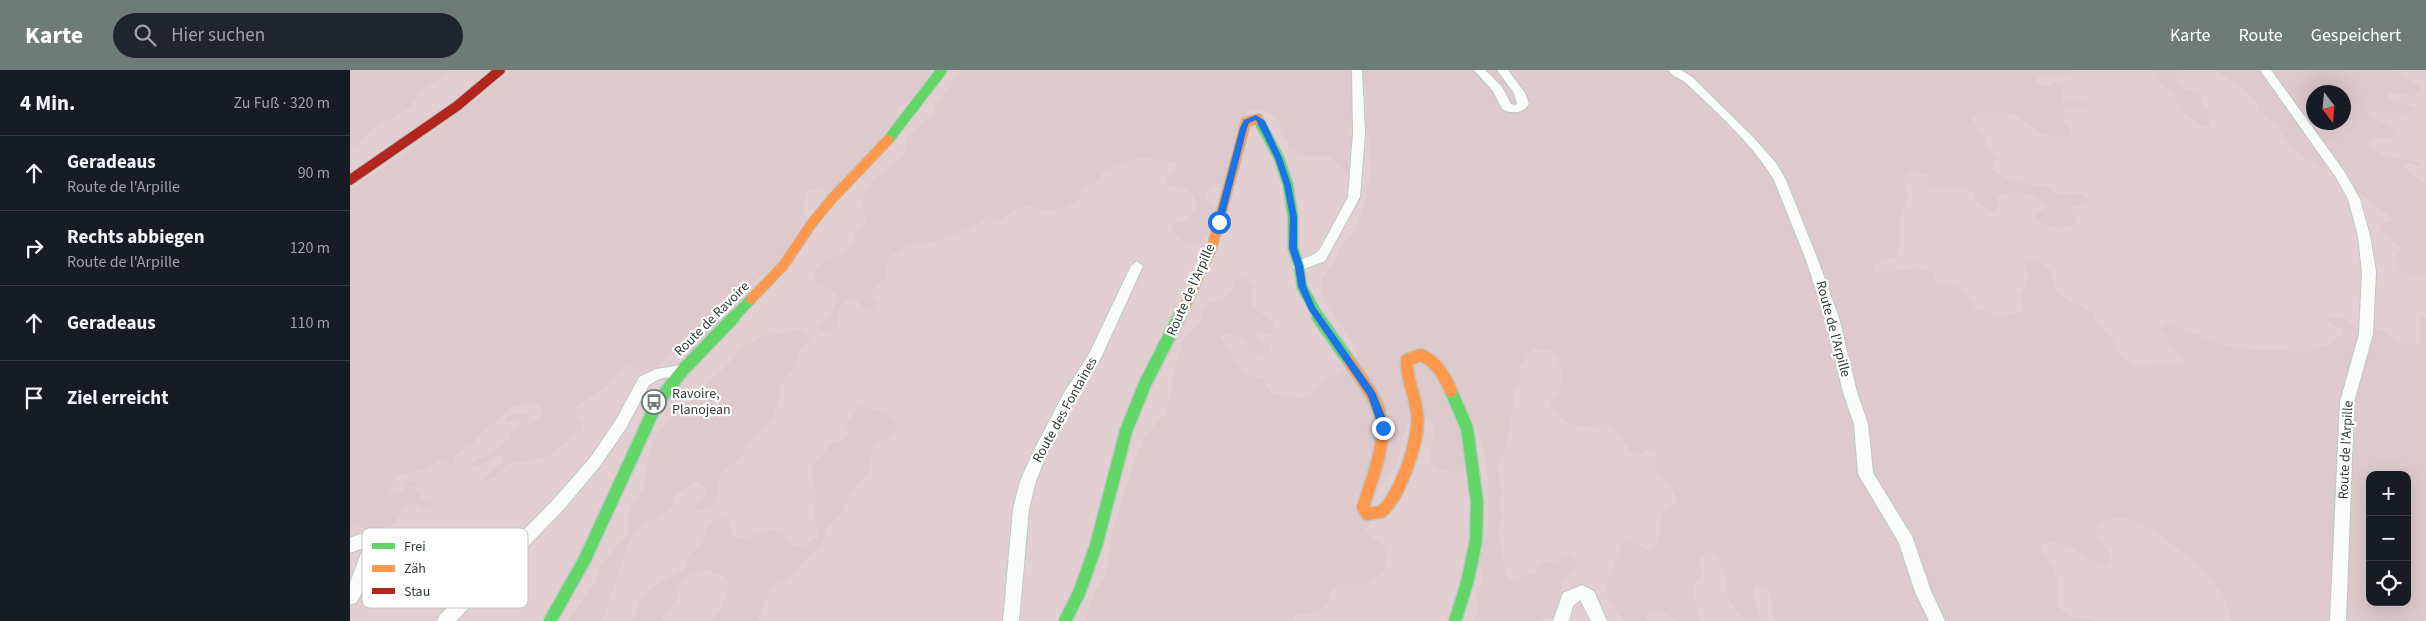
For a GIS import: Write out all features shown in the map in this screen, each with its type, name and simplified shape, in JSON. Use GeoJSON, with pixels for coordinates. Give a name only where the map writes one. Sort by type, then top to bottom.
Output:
{"type":"FeatureCollection","features":[{"type":"Feature","properties":{"kind":"street"},"geometry":{"type":"LineString","coordinates":[[350,180],[457,106],[500,70]]}},
{"type":"Feature","properties":{"kind":"street","name":"Route de Ravoire"},"geometry":{"type":"LineString","coordinates":[[550,621],[585,559],[657,403],[683,370],[783,266],[812,223],[887,142],[942,70]]}},
{"type":"Feature","properties":{"kind":"street"},"geometry":{"type":"LineString","coordinates":[[1356,70],[1358,132],[1354,197],[1325,252],[1320,258],[1299,266],[1302,286],[1312,308],[1372,394],[1382,421],[1379,450],[1364,507],[1367,514],[1378,514],[1385,509],[1415,443],[1418,418],[1415,397],[1406,372],[1407,360],[1421,355],[1429,358],[1439,367],[1445,378],[1467,428],[1476,502],[1476,541],[1467,584],[1455,621]]}},
{"type":"Feature","properties":{"kind":"street"},"geometry":{"type":"LineString","coordinates":[[1479,70],[1498,89],[1506,106],[1514,109],[1521,107],[1523,101],[1519,92],[1502,70]]}},
{"type":"Feature","properties":{"kind":"street","name":"Route de l'Arpille"},"geometry":{"type":"LineString","coordinates":[[1673,70],[1688,79],[1750,142],[1772,166],[1780,180],[1812,260],[1832,318],[1850,392],[1861,424],[1866,474],[1906,541],[1923,592],[1937,621]]}},
{"type":"Feature","properties":{"kind":"street","name":"Route de l'Arpille"},"geometry":{"type":"LineString","coordinates":[[2265,70],[2340,174],[2354,199],[2364,236],[2369,272],[2366,334],[2347,402],[2338,621]]}},
{"type":"Feature","properties":{"kind":"street","name":"Route de l'Arpille"},"geometry":{"type":"LineString","coordinates":[[1066,621],[1079,593],[1096,546],[1126,431],[1146,384],[1177,324],[1212,247],[1244,128],[1246,122],[1251,118],[1261,121],[1279,158],[1288,185],[1293,217],[1293,248],[1299,266]]}},
{"type":"Feature","properties":{"kind":"street","name":"Route des Fontaines"},"geometry":{"type":"LineString","coordinates":[[1011,621],[1021,509],[1028,481],[1041,450],[1070,395],[1094,358],[1137,266]]}},
{"type":"Feature","properties":{"kind":"street"},"geometry":{"type":"LineString","coordinates":[[528,536],[558,505],[595,462],[621,424],[644,380],[656,374],[683,370]]}},
{"type":"Feature","properties":{"kind":"street"},"geometry":{"type":"LineString","coordinates":[[350,546],[362,541]]}},
{"type":"Feature","properties":{"kind":"street"},"geometry":{"type":"LineString","coordinates":[[350,598],[362,572]]}},
{"type":"Feature","properties":{"kind":"street"},"geometry":{"type":"LineString","coordinates":[[1561,621],[1567,599],[1574,593],[1582,592],[1588,596],[1599,621]]}},
{"type":"Feature","properties":{"kind":"street"},"geometry":{"type":"LineString","coordinates":[[445,621],[458,608]]}},
{"type":"Feature","properties":{"kind":"shaded area"},"geometry":{"type":"Polygon","coordinates":[[[350,70],[2426,70],[2426,621],[350,621],[350,70]]]}},
{"type":"Feature","properties":{"kind":"shaded area"},"geometry":{"type":"Polygon","coordinates":[[[350,70],[449,70],[443,77],[420,90],[409,108],[371,130],[359,143],[350,148],[350,70]]]}},
{"type":"Feature","properties":{"kind":"shaded area"},"geometry":{"type":"Polygon","coordinates":[[[512,70],[930,70],[930,78],[913,99],[899,107],[894,122],[848,179],[825,192],[816,188],[807,191],[804,199],[805,213],[799,229],[778,265],[759,277],[743,291],[737,305],[691,351],[667,357],[658,368],[641,371],[628,366],[618,372],[609,385],[576,407],[575,415],[584,421],[580,431],[549,455],[533,461],[510,462],[493,478],[483,482],[484,478],[502,461],[503,457],[501,454],[497,455],[482,464],[474,466],[470,466],[471,463],[502,446],[512,430],[520,424],[520,420],[505,422],[507,416],[530,413],[526,422],[529,424],[538,419],[542,414],[540,405],[527,404],[511,408],[479,435],[472,445],[460,451],[456,455],[454,463],[449,466],[438,460],[428,468],[397,475],[389,491],[393,494],[399,492],[403,490],[406,481],[416,481],[415,489],[419,491],[421,498],[434,504],[431,508],[425,509],[414,504],[409,505],[402,507],[400,516],[390,526],[382,528],[363,528],[362,526],[350,528],[350,190],[433,133],[512,70]]]}},
{"type":"Feature","properties":{"kind":"shaded area"},"geometry":{"type":"Polygon","coordinates":[[[960,70],[2070,70],[2070,73],[2067,74],[2038,77],[2036,81],[2041,85],[2051,86],[2054,83],[2062,83],[2065,88],[2061,91],[2063,101],[2076,100],[2085,103],[2087,107],[2068,108],[2063,112],[2064,123],[2071,132],[2068,137],[2051,136],[2040,132],[2012,113],[1979,112],[1972,116],[1974,123],[1986,139],[1985,143],[1997,158],[1992,169],[2012,182],[2046,187],[2061,195],[2083,194],[2089,200],[2086,205],[2070,207],[2077,223],[2061,227],[2040,223],[2036,220],[2037,213],[2044,209],[2045,204],[2035,197],[2016,192],[1997,197],[2000,207],[1994,212],[1980,205],[1973,192],[1961,188],[1939,189],[1928,186],[1928,175],[1915,171],[1906,174],[1904,181],[1908,197],[1900,220],[1901,244],[1896,257],[1874,264],[1876,273],[1917,269],[1934,273],[1936,282],[1951,285],[1964,291],[1976,309],[2003,317],[2024,311],[2020,295],[2029,278],[2024,264],[2027,260],[2034,260],[2045,265],[2051,271],[2055,290],[2071,302],[2092,312],[2098,324],[2112,338],[2120,355],[2136,366],[2145,368],[2158,364],[2184,363],[2185,359],[2168,346],[2168,339],[2160,329],[2164,325],[2171,324],[2226,346],[2244,349],[2308,352],[2333,343],[2334,339],[2343,335],[2342,330],[2326,320],[2328,317],[2343,318],[2360,330],[2381,329],[2403,344],[2419,345],[2421,331],[2419,320],[2421,317],[2426,318],[2426,621],[2231,621],[2223,595],[2207,575],[2182,552],[2143,525],[2132,520],[2116,518],[2102,523],[2095,531],[2110,556],[2110,562],[2106,566],[2066,545],[2049,542],[2041,545],[2056,575],[2057,600],[2060,607],[2069,615],[2094,621],[1775,621],[1769,591],[1766,587],[1756,585],[1752,591],[1758,610],[1757,617],[1746,620],[1737,613],[1727,595],[1726,573],[1712,552],[1704,553],[1699,560],[1702,573],[1692,592],[1700,621],[1677,621],[1661,611],[1648,613],[1645,621],[1623,621],[1609,601],[1606,586],[1622,542],[1627,540],[1648,550],[1655,547],[1660,533],[1661,514],[1675,505],[1677,499],[1670,485],[1656,470],[1656,453],[1652,449],[1646,450],[1639,456],[1629,450],[1617,430],[1613,427],[1607,424],[1588,427],[1576,426],[1556,413],[1550,404],[1561,385],[1560,365],[1551,351],[1533,348],[1524,361],[1519,364],[1521,381],[1515,391],[1507,445],[1497,465],[1502,491],[1499,504],[1502,517],[1498,535],[1507,576],[1513,581],[1536,572],[1539,565],[1545,562],[1558,561],[1564,554],[1574,557],[1576,568],[1562,585],[1564,600],[1556,615],[1538,621],[1474,621],[1478,609],[1476,592],[1484,578],[1476,556],[1485,539],[1488,525],[1487,472],[1484,453],[1475,424],[1468,416],[1464,468],[1461,473],[1453,473],[1431,464],[1430,451],[1434,440],[1434,428],[1424,414],[1407,422],[1398,458],[1390,475],[1377,488],[1359,493],[1353,497],[1355,510],[1370,521],[1369,527],[1365,528],[1367,532],[1382,544],[1387,551],[1384,572],[1369,583],[1337,584],[1322,609],[1294,616],[1293,621],[1085,621],[1094,593],[1106,574],[1111,538],[1132,466],[1146,435],[1165,414],[1171,397],[1173,377],[1183,341],[1200,322],[1204,308],[1209,303],[1226,298],[1235,280],[1243,278],[1253,284],[1251,306],[1275,323],[1275,327],[1270,334],[1256,332],[1254,334],[1255,338],[1269,345],[1271,350],[1257,353],[1248,350],[1249,343],[1240,337],[1223,334],[1220,337],[1242,371],[1250,376],[1263,379],[1270,392],[1298,398],[1312,396],[1321,381],[1356,364],[1357,355],[1354,345],[1329,309],[1321,290],[1321,282],[1342,245],[1352,234],[1362,211],[1368,188],[1371,173],[1369,148],[1371,140],[1364,122],[1367,102],[1364,82],[1354,82],[1351,89],[1353,122],[1347,132],[1352,139],[1348,163],[1351,173],[1347,175],[1332,158],[1327,156],[1304,156],[1288,149],[1288,141],[1280,132],[1281,125],[1266,112],[1246,111],[1221,189],[1214,184],[1206,192],[1205,199],[1217,206],[1209,233],[1200,243],[1190,244],[1185,242],[1176,235],[1171,226],[1175,222],[1186,221],[1196,209],[1194,197],[1188,190],[1168,185],[1166,177],[1177,171],[1176,163],[1156,159],[1134,159],[1102,173],[1099,181],[1082,188],[1080,197],[1066,207],[1056,210],[1045,210],[1029,206],[1023,207],[995,221],[990,214],[979,223],[958,233],[943,239],[909,246],[890,256],[886,267],[887,277],[873,289],[872,294],[877,303],[874,311],[868,312],[856,300],[848,299],[840,307],[838,323],[834,330],[826,331],[819,329],[820,324],[829,318],[838,297],[834,291],[815,283],[815,270],[826,258],[840,254],[849,248],[856,231],[866,221],[862,206],[867,188],[878,175],[906,153],[907,136],[932,116],[938,100],[948,90],[960,70]]]}},
{"type":"Feature","properties":{"kind":"shaded area"},"geometry":{"type":"Polygon","coordinates":[[[2153,70],[2181,70],[2174,78],[2184,89],[2199,94],[2204,107],[2209,112],[2208,120],[2212,128],[2202,126],[2182,112],[2175,96],[2156,78],[2153,70]]]}},
{"type":"Feature","properties":{"kind":"shaded area"},"geometry":{"type":"Polygon","coordinates":[[[2215,70],[2393,70],[2418,85],[2421,89],[2419,93],[2412,96],[2387,92],[2387,96],[2391,100],[2415,109],[2408,113],[2373,112],[2371,116],[2398,131],[2396,137],[2372,139],[2369,145],[2381,155],[2387,157],[2420,162],[2420,166],[2407,163],[2402,166],[2426,185],[2426,275],[2416,276],[2400,270],[2394,258],[2400,252],[2400,247],[2379,229],[2379,225],[2391,220],[2389,215],[2349,186],[2347,180],[2350,174],[2346,169],[2327,163],[2325,169],[2321,169],[2290,147],[2278,127],[2259,110],[2257,102],[2236,83],[2215,70]]]}},
{"type":"Feature","properties":{"kind":"shaded area"},"geometry":{"type":"Polygon","coordinates":[[[799,330],[805,331],[810,337],[807,344],[798,351],[798,364],[785,377],[780,388],[781,397],[771,421],[757,432],[741,457],[721,472],[716,503],[712,507],[696,511],[695,506],[707,490],[698,481],[677,493],[670,510],[644,524],[629,541],[602,621],[569,621],[595,582],[599,568],[626,536],[629,527],[630,506],[644,489],[646,468],[654,439],[659,431],[671,417],[734,358],[737,351],[760,337],[799,330]]]}},
{"type":"Feature","properties":{"kind":"shaded area"},"geometry":{"type":"Polygon","coordinates":[[[860,406],[889,413],[895,421],[897,431],[874,446],[868,472],[850,493],[843,511],[827,528],[821,547],[807,557],[793,575],[774,585],[764,602],[758,621],[712,621],[723,604],[730,583],[724,575],[715,575],[710,570],[698,571],[687,576],[680,584],[677,598],[661,621],[632,621],[639,602],[650,589],[686,568],[689,555],[702,544],[706,531],[713,521],[720,518],[728,520],[734,536],[747,537],[769,530],[778,531],[786,534],[792,545],[796,546],[806,544],[818,536],[814,509],[817,498],[812,478],[813,463],[823,456],[831,442],[843,440],[849,434],[846,424],[860,406]]]}},
{"type":"Feature","properties":{"kind":"traffic: fast"},"geometry":{"type":"LineString","coordinates":[[888,140],[942,70]]}},
{"type":"Feature","properties":{"kind":"traffic: fast"},"geometry":{"type":"LineString","coordinates":[[1258,119],[1261,121],[1279,158],[1288,185],[1293,217],[1293,248],[1299,266],[1302,287],[1312,308],[1349,361]]}},
{"type":"Feature","properties":{"kind":"traffic: fast"},"geometry":{"type":"LineString","coordinates":[[550,621],[585,559],[657,403],[683,370],[751,299]]}},
{"type":"Feature","properties":{"kind":"traffic: fast"},"geometry":{"type":"LineString","coordinates":[[1065,621],[1079,593],[1096,546],[1126,431],[1145,384],[1185,306]]}},
{"type":"Feature","properties":{"kind":"traffic: fast"},"geometry":{"type":"LineString","coordinates":[[1451,391],[1467,428],[1477,502],[1476,541],[1467,583],[1455,621]]}},
{"type":"Feature","properties":{"kind":"traffic: slow"},"geometry":{"type":"LineString","coordinates":[[1185,306],[1212,247],[1246,122],[1258,119]]}},
{"type":"Feature","properties":{"kind":"traffic: slow"},"geometry":{"type":"LineString","coordinates":[[751,299],[783,266],[812,223],[831,200],[888,140]]}},
{"type":"Feature","properties":{"kind":"traffic: slow"},"geometry":{"type":"LineString","coordinates":[[1349,361],[1372,396],[1381,419],[1382,428],[1379,450],[1363,507],[1367,514],[1381,512],[1390,502],[1401,480],[1415,440],[1418,420],[1416,405],[1407,375],[1407,360],[1421,355],[1432,361],[1443,374],[1451,391]]}},
{"type":"Feature","properties":{"kind":"traffic: jam"},"geometry":{"type":"LineString","coordinates":[[350,180],[457,106],[500,70]]}},
{"type":"Feature","properties":{"kind":"place","name":"Ravoire, Planojean"},"geometry":{"type":"Point","coordinates":[654,402]}},
{"type":"Feature","properties":{"kind":"route"},"geometry":{"type":"LineString","coordinates":[[1219,222],[1246,122],[1251,118],[1256,118],[1261,121],[1279,158],[1288,185],[1293,217],[1293,248],[1299,266],[1302,286],[1312,308],[1372,394],[1383,428]]}}]}
